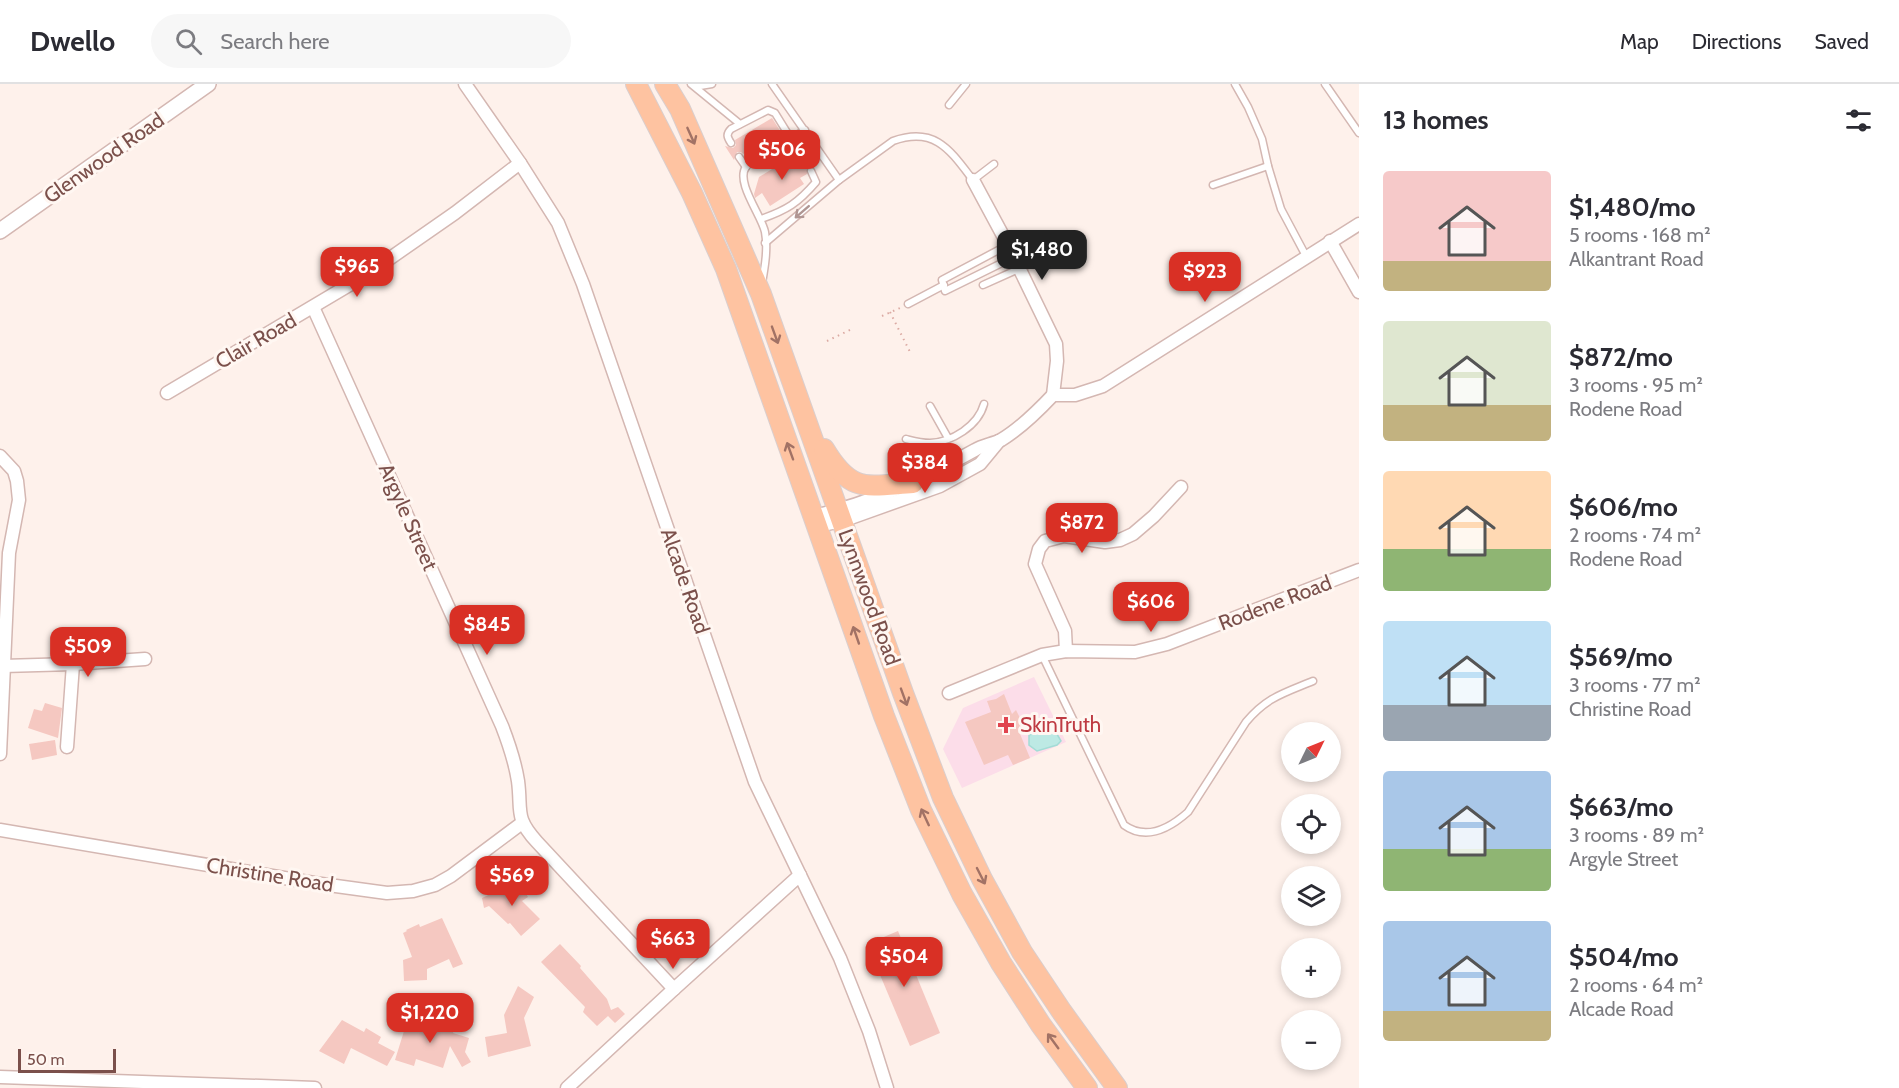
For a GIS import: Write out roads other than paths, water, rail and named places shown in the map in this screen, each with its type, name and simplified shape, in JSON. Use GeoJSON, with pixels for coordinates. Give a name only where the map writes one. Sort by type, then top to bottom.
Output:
{"type":"FeatureCollection","features":[{"type":"Feature","properties":{"kind":"main road","name":"Lynnwood Road"},"geometry":{"type":"LineString","coordinates":[[636,84],[692,193],[726,269],[884,716],[921,810],[962,894],[1001,963],[1041,1025],[1088,1088]]}},
{"type":"Feature","properties":{"kind":"main road","name":"Lynnwood Road"},"geometry":{"type":"LineString","coordinates":[[665,84],[680,109],[761,294],[903,693],[948,808],[982,879],[1023,952],[1062,1012],[1117,1088]]}},
{"type":"Feature","properties":{"kind":"main road"},"geometry":{"type":"LineString","coordinates":[[808,424],[830,460],[843,476],[853,482],[872,486],[913,483]]}},
{"type":"Feature","properties":{"kind":"street","name":"Glenwood Road"},"geometry":{"type":"LineString","coordinates":[[0,230],[208,84]]}},
{"type":"Feature","properties":{"kind":"street","name":"Alcade Road"},"geometry":{"type":"LineString","coordinates":[[465,84],[520,163],[558,224],[583,284],[755,782],[844,968],[869,1031],[887,1088]]}},
{"type":"Feature","properties":{"kind":"street","name":"Clair Road"},"geometry":{"type":"LineString","coordinates":[[167,393],[313,307],[407,247],[520,163]]}},
{"type":"Feature","properties":{"kind":"street"},"geometry":{"type":"LineString","coordinates":[[815,521],[840,516],[940,486],[980,464],[999,441],[1025,423],[1053,395],[1057,361],[1056,344],[1008,245],[973,180]]}},
{"type":"Feature","properties":{"kind":"street"},"geometry":{"type":"LineString","coordinates":[[1053,395],[1075,395],[1103,386],[1359,224]]}},
{"type":"Feature","properties":{"kind":"street"},"geometry":{"type":"LineString","coordinates":[[1330,241],[1359,292]]}},
{"type":"Feature","properties":{"kind":"street","name":"Argyle Street"},"geometry":{"type":"LineString","coordinates":[[313,307],[502,726],[514,760],[522,823]]}},
{"type":"Feature","properties":{"kind":"street"},"geometry":{"type":"LineString","coordinates":[[840,516],[913,483],[981,447],[999,441]]}},
{"type":"Feature","properties":{"kind":"street"},"geometry":{"type":"LineString","coordinates":[[0,456],[14,471],[19,489],[9,553],[0,754]]}},
{"type":"Feature","properties":{"kind":"street"},"geometry":{"type":"LineString","coordinates":[[1066,651],[1065,631],[1035,564],[1039,549],[1045,541],[1064,536],[1105,542],[1120,540],[1133,534],[1154,516],[1181,487]]}},
{"type":"Feature","properties":{"kind":"street","name":"Rodene Road"},"geometry":{"type":"LineString","coordinates":[[949,693],[1042,655],[1066,651],[1136,652],[1167,645],[1359,570]]}},
{"type":"Feature","properties":{"kind":"street"},"geometry":{"type":"LineString","coordinates":[[3,666],[145,659]]}},
{"type":"Feature","properties":{"kind":"street"},"geometry":{"type":"LineString","coordinates":[[68,747],[73,664]]}},
{"type":"Feature","properties":{"kind":"street"},"geometry":{"type":"LineString","coordinates":[[522,823],[537,842],[674,988]]}},
{"type":"Feature","properties":{"kind":"street","name":"Christine Road"},"geometry":{"type":"LineString","coordinates":[[0,830],[314,883],[387,893],[413,891],[435,885],[451,876],[522,823]]}},
{"type":"Feature","properties":{"kind":"street"},"geometry":{"type":"LineString","coordinates":[[567,1088],[800,875]]}},
{"type":"Feature","properties":{"kind":"street"},"geometry":{"type":"LineString","coordinates":[[0,1077],[315,1088]]}},
{"type":"Feature","properties":{"kind":"lane"},"geometry":{"type":"LineString","coordinates":[[692,84],[700,86],[712,84]]}},
{"type":"Feature","properties":{"kind":"lane"},"geometry":{"type":"LineString","coordinates":[[692,84],[740,124]]}},
{"type":"Feature","properties":{"kind":"lane"},"geometry":{"type":"LineString","coordinates":[[772,84],[839,180]]}},
{"type":"Feature","properties":{"kind":"lane"},"geometry":{"type":"LineString","coordinates":[[949,105],[966,84]]}},
{"type":"Feature","properties":{"kind":"lane"},"geometry":{"type":"LineString","coordinates":[[1235,84],[1262,139],[1281,208],[1306,256]]}},
{"type":"Feature","properties":{"kind":"lane"},"geometry":{"type":"LineString","coordinates":[[1325,84],[1359,133]]}},
{"type":"Feature","properties":{"kind":"lane"},"geometry":{"type":"LineString","coordinates":[[731,143],[727,136],[728,132],[768,110],[775,113],[801,155]]}},
{"type":"Feature","properties":{"kind":"lane"},"geometry":{"type":"LineString","coordinates":[[761,294],[765,261],[765,232],[748,195],[743,173],[753,161],[805,130]]}},
{"type":"Feature","properties":{"kind":"lane"},"geometry":{"type":"LineString","coordinates":[[765,243],[839,180],[893,141],[922,136],[932,138],[950,150],[973,180],[994,164]]}},
{"type":"Feature","properties":{"kind":"lane"},"geometry":{"type":"LineString","coordinates":[[739,157],[746,167]]}},
{"type":"Feature","properties":{"kind":"lane"},"geometry":{"type":"LineString","coordinates":[[1213,185],[1268,166]]}},
{"type":"Feature","properties":{"kind":"lane"},"geometry":{"type":"LineString","coordinates":[[761,219],[784,211],[804,196],[816,182],[811,171]]}},
{"type":"Feature","properties":{"kind":"lane"},"geometry":{"type":"LineString","coordinates":[[908,304],[944,286],[978,275],[1042,241]]}},
{"type":"Feature","properties":{"kind":"lane"},"geometry":{"type":"LineString","coordinates":[[944,286],[973,264],[1008,245]]}},
{"type":"Feature","properties":{"kind":"lane"},"geometry":{"type":"LineString","coordinates":[[983,285],[1045,257]]}},
{"type":"Feature","properties":{"kind":"lane"},"geometry":{"type":"LineString","coordinates":[[973,264],[978,275]]}},
{"type":"Feature","properties":{"kind":"lane"},"geometry":{"type":"LineString","coordinates":[[906,439],[932,443],[948,438],[975,422],[982,413],[984,404]]}},
{"type":"Feature","properties":{"kind":"lane"},"geometry":{"type":"LineString","coordinates":[[930,406],[948,438]]}},
{"type":"Feature","properties":{"kind":"lane"},"geometry":{"type":"LineString","coordinates":[[1042,655],[1124,825],[1139,833],[1157,831],[1175,823],[1188,812],[1246,722],[1255,712],[1268,700],[1313,681]]}},
{"type":"Feature","properties":{"kind":"water"},"geometry":{"type":"Polygon","coordinates":[[[1054,729],[1061,741],[1057,745],[1037,751],[1029,745],[1029,735],[1054,729]]]}},
{"type":"Feature","properties":{"kind":"place","name":"SkinTruth"},"geometry":{"type":"Point","coordinates":[1006,725]}}]}
